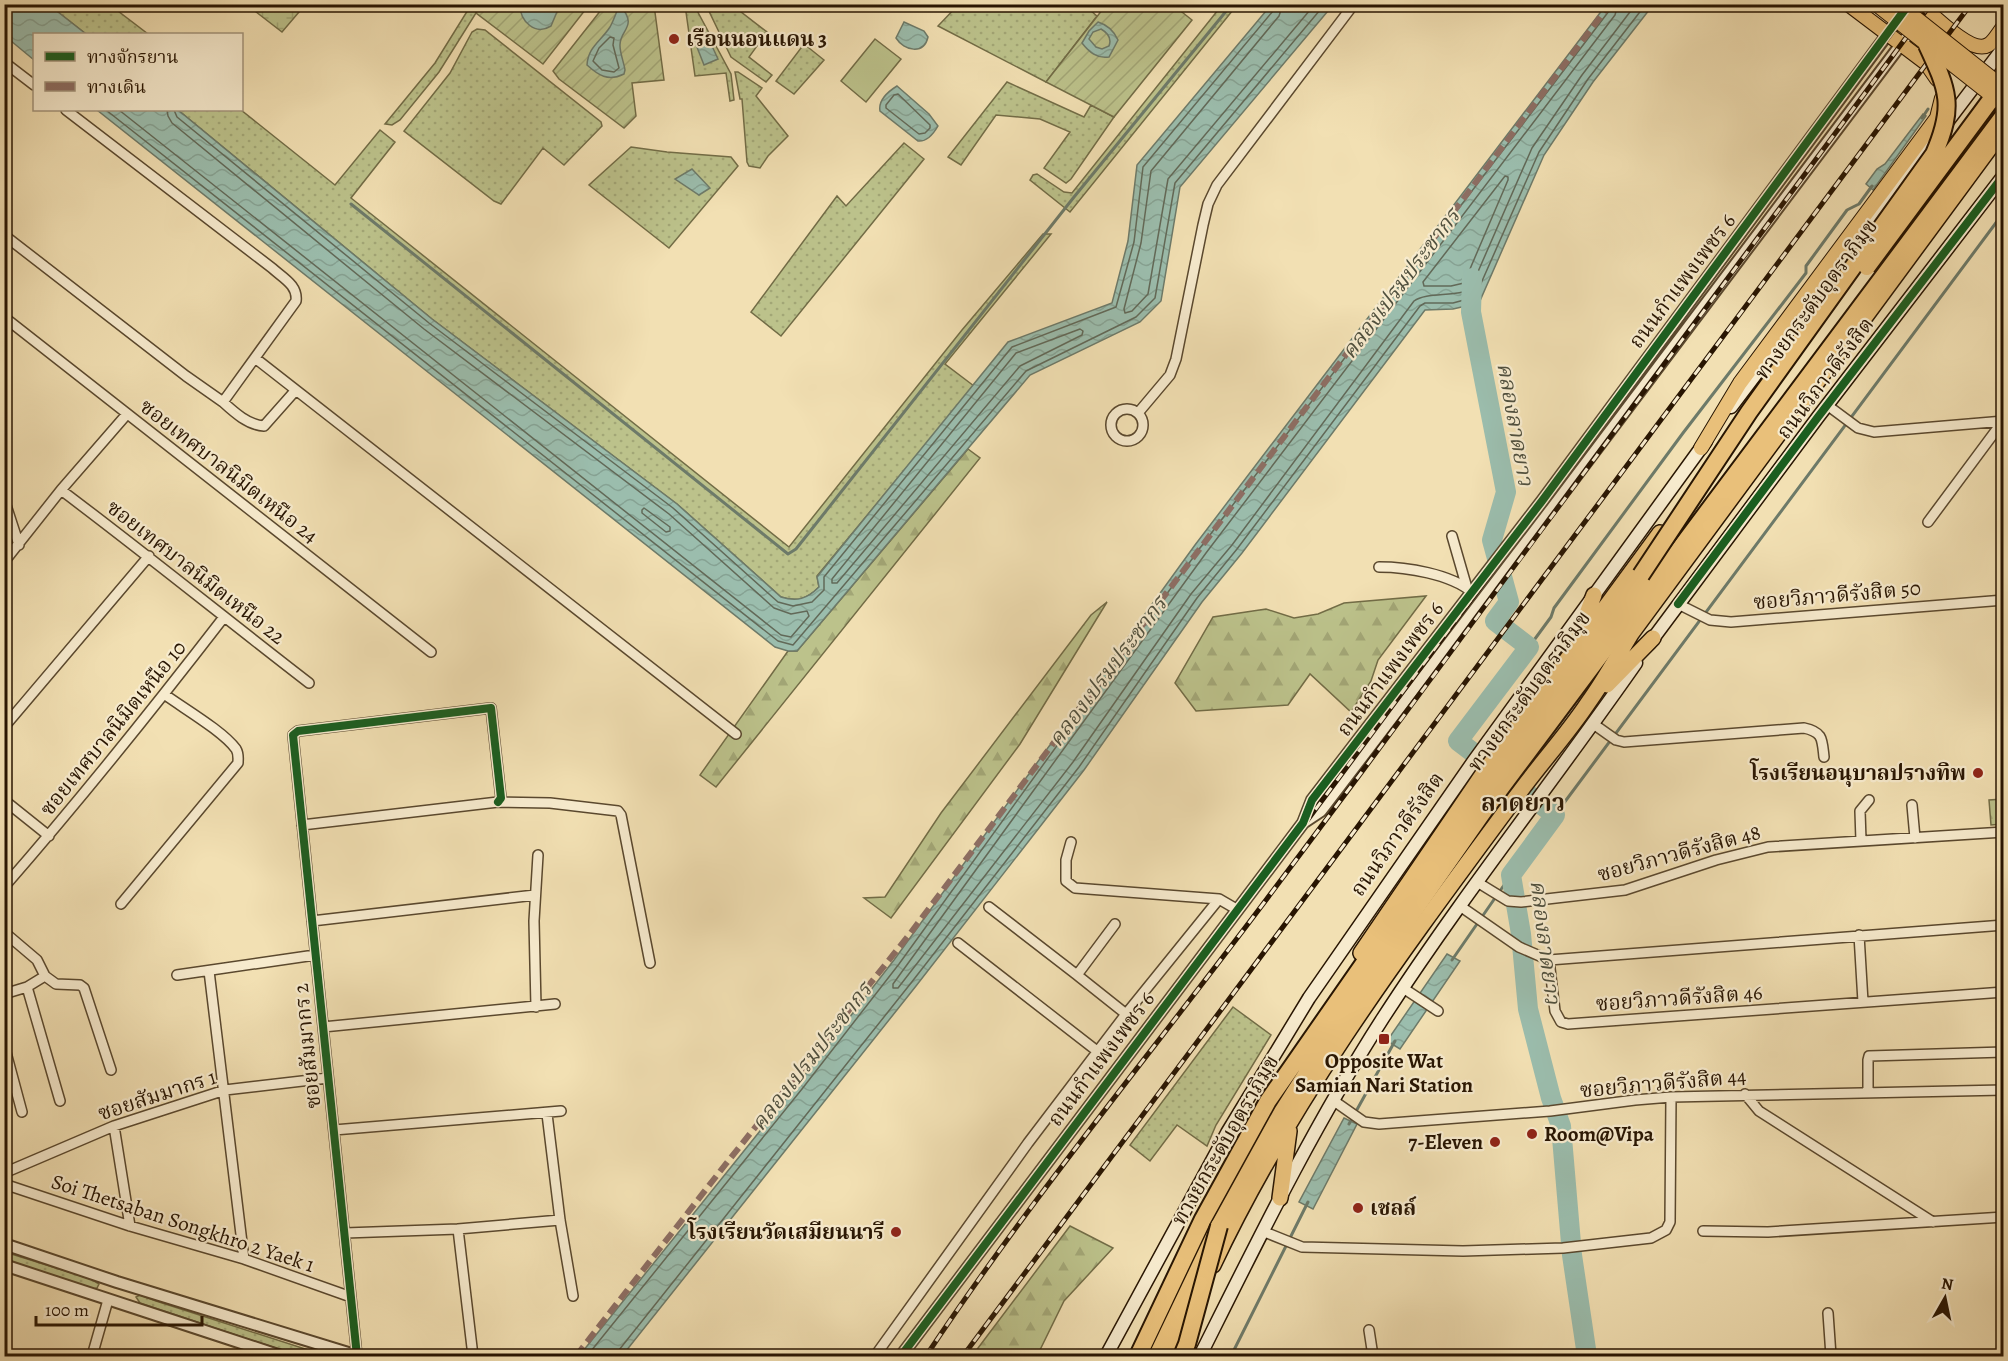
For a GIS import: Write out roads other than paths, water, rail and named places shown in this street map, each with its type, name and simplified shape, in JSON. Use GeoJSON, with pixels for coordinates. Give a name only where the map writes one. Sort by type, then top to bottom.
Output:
{"type":"FeatureCollection","features":[{"type":"Feature","properties":{"kind":"highway"},"geometry":{"type":"LineString","coordinates":[[1641,575],[1749,412],[1934,154],[1943,133],[1947,107],[1946,87],[1928,45]]}},
{"type":"Feature","properties":{"kind":"highway","name":"ถนนวิภาวดีรังสิต"},"geometry":{"type":"LineString","coordinates":[[1132,1356],[1198,1219],[1262,1101],[1479,767],[1573,652],[1839,288],[2004,72]]}},
{"type":"Feature","properties":{"kind":"highway","name":"ทางยกระดับอุตราภิมุข"},"geometry":{"type":"LineString","coordinates":[[1138,1356],[1203,1220],[1268,1101],[1479,798],[2004,82]]}},
{"type":"Feature","properties":{"kind":"highway","name":"ทางยกระดับอุตราภิมุข"},"geometry":{"type":"LineString","coordinates":[[1157,1356],[1219,1226],[1282,1112],[1372,971],[1473,827],[2004,115]]}},
{"type":"Feature","properties":{"kind":"highway","name":"ถนนวิภาวดีรังสิต"},"geometry":{"type":"LineString","coordinates":[[1171,1356],[1229,1231],[1290,1122],[1383,979],[1517,795],[1588,704],[1631,634],[2004,129]]}},
{"type":"Feature","properties":{"kind":"highway"},"geometry":{"type":"LineString","coordinates":[[1573,652],[1594,595]]}},
{"type":"Feature","properties":{"kind":"highway"},"geometry":{"type":"LineString","coordinates":[[1588,704],[1653,638]]}},
{"type":"Feature","properties":{"kind":"highway"},"geometry":{"type":"LineString","coordinates":[[1280,1198],[1290,1122]]}},
{"type":"Feature","properties":{"kind":"highway"},"geometry":{"type":"LineString","coordinates":[[1182,1356],[1219,1226]]}},
{"type":"Feature","properties":{"kind":"main road"},"geometry":{"type":"LineString","coordinates":[[1701,448],[1740,383],[1936,118],[1942,104],[1942,90],[1936,76],[1926,63],[1848,4]]}},
{"type":"Feature","properties":{"kind":"main road"},"geometry":{"type":"LineString","coordinates":[[1876,4],[2004,105]]}},
{"type":"Feature","properties":{"kind":"main road"},"geometry":{"type":"LineString","coordinates":[[1898,4],[2004,88]]}},
{"type":"Feature","properties":{"kind":"main road"},"geometry":{"type":"LineString","coordinates":[[1926,6],[1968,43],[1979,47],[1989,45],[2004,26]]}},
{"type":"Feature","properties":{"kind":"main road","name":"ถนนวิภาวดีรังสิต"},"geometry":{"type":"LineString","coordinates":[[1489,753],[1594,595],[1701,448],[2004,47]]}},
{"type":"Feature","properties":{"kind":"main road","name":"ถนนวิภาวดีรังสิต"},"geometry":{"type":"LineString","coordinates":[[1200,1356],[1262,1230],[1364,1047],[1407,991],[1460,906],[1678,604],[1827,405],[2004,176]]}},
{"type":"Feature","properties":{"kind":"main road","name":"ถนนวิภาวดีรังสิต"},"geometry":{"type":"LineString","coordinates":[[1106,1356],[1196,1189],[1309,998],[1479,767]]}},
{"type":"Feature","properties":{"kind":"street"},"geometry":{"type":"LineString","coordinates":[[1138,413],[1170,375],[1176,359],[1203,225],[1216,185],[1354,4]]}},
{"type":"Feature","properties":{"kind":"street","name":"ถนนกำแพงเพชร 6"},"geometry":{"type":"LineString","coordinates":[[901,1356],[1303,823],[1312,800],[1469,590],[1487,572],[1508,544],[1909,4]]}},
{"type":"Feature","properties":{"kind":"street","name":"ถนนกำแพงเพชร 6"},"geometry":{"type":"LineString","coordinates":[[1303,823],[1321,811],[1497,581],[1901,45],[1926,6]]}},
{"type":"Feature","properties":{"kind":"street"},"geometry":{"type":"LineString","coordinates":[[4,62],[33,84]]}},
{"type":"Feature","properties":{"kind":"street"},"geometry":{"type":"LineString","coordinates":[[67,111],[294,287],[297,294],[296,301],[223,402]]}},
{"type":"Feature","properties":{"kind":"street"},"geometry":{"type":"LineString","coordinates":[[4,235],[243,418],[264,426],[295,391]]}},
{"type":"Feature","properties":{"kind":"street","name":"ซอยเทศบาลนิมิตเหนือ 24"},"geometry":{"type":"LineString","coordinates":[[4,317],[431,652]]}},
{"type":"Feature","properties":{"kind":"street"},"geometry":{"type":"LineString","coordinates":[[255,358],[736,734]]}},
{"type":"Feature","properties":{"kind":"street"},"geometry":{"type":"LineString","coordinates":[[1827,405],[1853,424],[1874,432],[2003,421]]}},
{"type":"Feature","properties":{"kind":"street"},"geometry":{"type":"LineString","coordinates":[[4,562],[61,490],[127,414]]}},
{"type":"Feature","properties":{"kind":"street"},"geometry":{"type":"LineString","coordinates":[[1928,522],[2003,421]]}},
{"type":"Feature","properties":{"kind":"street","name":"ซอยเทศบาลนิมิตเหนือ 22"},"geometry":{"type":"LineString","coordinates":[[61,490],[149,556],[309,683]]}},
{"type":"Feature","properties":{"kind":"street"},"geometry":{"type":"LineString","coordinates":[[4,499],[19,545]]}},
{"type":"Feature","properties":{"kind":"street"},"geometry":{"type":"LineString","coordinates":[[1452,536],[1469,590]]}},
{"type":"Feature","properties":{"kind":"street"},"geometry":{"type":"LineString","coordinates":[[4,727],[149,556]]}},
{"type":"Feature","properties":{"kind":"street"},"geometry":{"type":"LineString","coordinates":[[1379,567],[1412,569],[1440,577],[1469,590]]}},
{"type":"Feature","properties":{"kind":"street","name":"ซอยวิภาวดีรังสิต 50"},"geometry":{"type":"LineString","coordinates":[[1678,604],[1710,620],[1731,622],[2004,600]]}},
{"type":"Feature","properties":{"kind":"street","name":"ซอยเทศบาลนิมิตเหนือ 10"},"geometry":{"type":"LineString","coordinates":[[4,887],[49,836],[224,617]]}},
{"type":"Feature","properties":{"kind":"street"},"geometry":{"type":"LineString","coordinates":[[121,904],[238,763],[236,750],[225,738],[164,694]]}},
{"type":"Feature","properties":{"kind":"street","name":"ซอยสัมมากร 2"},"geometry":{"type":"LineString","coordinates":[[358,1356],[293,738],[295,732],[491,708],[501,798],[498,802]]}},
{"type":"Feature","properties":{"kind":"street"},"geometry":{"type":"LineString","coordinates":[[1592,723],[1616,740],[1624,742],[1804,728],[1814,730],[1819,734],[1824,757]]}},
{"type":"Feature","properties":{"kind":"street"},"geometry":{"type":"LineString","coordinates":[[4,800],[49,836]]}},
{"type":"Feature","properties":{"kind":"street"},"geometry":{"type":"LineString","coordinates":[[1861,841],[1860,811],[1869,800]]}},
{"type":"Feature","properties":{"kind":"street"},"geometry":{"type":"LineString","coordinates":[[302,825],[498,802],[550,803],[618,811],[621,815],[651,963]]}},
{"type":"Feature","properties":{"kind":"street"},"geometry":{"type":"LineString","coordinates":[[1912,806],[1915,838]]}},
{"type":"Feature","properties":{"kind":"street","name":"ซอยวิภาวดีรังสิต 48"},"geometry":{"type":"LineString","coordinates":[[1477,882],[1508,901],[1521,902],[1625,890],[1756,849],[2004,832]]}},
{"type":"Feature","properties":{"kind":"street"},"geometry":{"type":"LineString","coordinates":[[1071,842],[1064,873],[1066,881],[1075,888],[1219,899],[1238,910]]}},
{"type":"Feature","properties":{"kind":"street"},"geometry":{"type":"LineString","coordinates":[[536,1007],[534,921],[538,855]]}},
{"type":"Feature","properties":{"kind":"street"},"geometry":{"type":"LineString","coordinates":[[312,921],[535,895]]}},
{"type":"Feature","properties":{"kind":"street"},"geometry":{"type":"LineString","coordinates":[[875,1356],[1097,1051],[1219,899]]}},
{"type":"Feature","properties":{"kind":"street"},"geometry":{"type":"LineString","coordinates":[[1460,906],[1523,949],[1549,960],[2004,925]]}},
{"type":"Feature","properties":{"kind":"street"},"geometry":{"type":"LineString","coordinates":[[989,907],[1126,1014]]}},
{"type":"Feature","properties":{"kind":"street"},"geometry":{"type":"LineString","coordinates":[[1077,975],[1115,924]]}},
{"type":"Feature","properties":{"kind":"street"},"geometry":{"type":"LineString","coordinates":[[4,932],[37,960],[45,976],[56,984],[80,985],[84,988],[111,1070]]}},
{"type":"Feature","properties":{"kind":"street"},"geometry":{"type":"LineString","coordinates":[[1859,935],[1863,1002]]}},
{"type":"Feature","properties":{"kind":"street"},"geometry":{"type":"LineString","coordinates":[[958,943],[1097,1051]]}},
{"type":"Feature","properties":{"kind":"street"},"geometry":{"type":"LineString","coordinates":[[177,975],[315,955]]}},
{"type":"Feature","properties":{"kind":"street","name":"ซอยวิภาวดีรังสิต 46"},"geometry":{"type":"LineString","coordinates":[[1549,960],[1555,1011],[1561,1022],[1568,1024],[2004,992]]}},
{"type":"Feature","properties":{"kind":"street"},"geometry":{"type":"LineString","coordinates":[[209,971],[244,1259]]}},
{"type":"Feature","properties":{"kind":"street"},"geometry":{"type":"LineString","coordinates":[[4,994],[27,987],[45,976]]}},
{"type":"Feature","properties":{"kind":"street"},"geometry":{"type":"LineString","coordinates":[[27,987],[60,1101]]}},
{"type":"Feature","properties":{"kind":"street"},"geometry":{"type":"LineString","coordinates":[[1407,991],[1436,1010]]}},
{"type":"Feature","properties":{"kind":"street"},"geometry":{"type":"LineString","coordinates":[[323,1028],[555,1004]]}},
{"type":"Feature","properties":{"kind":"street"},"geometry":{"type":"LineString","coordinates":[[4,1045],[21,1112]]}},
{"type":"Feature","properties":{"kind":"street"},"geometry":{"type":"LineString","coordinates":[[1868,1092],[1869,1056],[2004,1052]]}},
{"type":"Feature","properties":{"kind":"street","name":"ซอยสัมมากร 1"},"geometry":{"type":"LineString","coordinates":[[4,1173],[114,1126],[225,1090],[328,1078]]}},
{"type":"Feature","properties":{"kind":"street","name":"ซอยวิภาวดีรังสิต 44"},"geometry":{"type":"LineString","coordinates":[[1334,1101],[1361,1121],[1379,1124],[1550,1112],[1671,1097],[2004,1090]]}},
{"type":"Feature","properties":{"kind":"street"},"geometry":{"type":"LineString","coordinates":[[1745,1094],[1759,1111],[1933,1222]]}},
{"type":"Feature","properties":{"kind":"street"},"geometry":{"type":"LineString","coordinates":[[1262,1230],[1302,1247],[1440,1251],[1563,1248],[1651,1238],[1666,1230],[1670,1222],[1671,1097]]}},
{"type":"Feature","properties":{"kind":"street"},"geometry":{"type":"LineString","coordinates":[[334,1130],[561,1112]]}},
{"type":"Feature","properties":{"kind":"street"},"geometry":{"type":"LineString","coordinates":[[547,1114],[560,1220],[573,1296]]}},
{"type":"Feature","properties":{"kind":"street"},"geometry":{"type":"LineString","coordinates":[[114,1126],[130,1226]]}},
{"type":"Feature","properties":{"kind":"street","name":"Soi Thetsaban Songkhro 2 Yaek 1"},"geometry":{"type":"LineString","coordinates":[[4,1184],[130,1226],[244,1259],[351,1297]]}},
{"type":"Feature","properties":{"kind":"street"},"geometry":{"type":"LineString","coordinates":[[1703,1232],[1746,1233],[2004,1217]]}},
{"type":"Feature","properties":{"kind":"street"},"geometry":{"type":"LineString","coordinates":[[345,1233],[458,1229],[560,1220]]}},
{"type":"Feature","properties":{"kind":"street"},"geometry":{"type":"LineString","coordinates":[[458,1229],[474,1356]]}},
{"type":"Feature","properties":{"kind":"street"},"geometry":{"type":"LineString","coordinates":[[4,1244],[114,1281],[358,1356]]}},
{"type":"Feature","properties":{"kind":"street"},"geometry":{"type":"LineString","coordinates":[[4,1265],[281,1356]]}},
{"type":"Feature","properties":{"kind":"street"},"geometry":{"type":"LineString","coordinates":[[92,1356],[114,1281]]}},
{"type":"Feature","properties":{"kind":"street"},"geometry":{"type":"LineString","coordinates":[[1828,1313],[1831,1356]]}},
{"type":"Feature","properties":{"kind":"street"},"geometry":{"type":"LineString","coordinates":[[1370,1330],[1373,1356]]}},
{"type":"Feature","properties":{"kind":"water"},"geometry":{"type":"Polygon","coordinates":[[[4,5],[49,5],[85,33],[33,33],[33,59],[5,36],[4,5]]]}},
{"type":"Feature","properties":{"kind":"water"},"geometry":{"type":"Polygon","coordinates":[[[520,5],[559,5],[559,7],[551,26],[539,29],[529,25],[520,5]]]}},
{"type":"Feature","properties":{"kind":"water"},"geometry":{"type":"Polygon","coordinates":[[[620,5],[628,19],[627,28],[620,40],[625,70],[624,74],[608,77],[599,74],[587,65],[588,59],[592,49],[610,27],[620,5]]]}},
{"type":"Feature","properties":{"kind":"water"},"geometry":{"type":"Polygon","coordinates":[[[1271,5],[1333,5],[1180,187],[1161,301],[1140,322],[1030,375],[797,651],[788,651],[775,647],[98,111],[179,111],[432,319],[677,504],[781,597],[792,599],[806,597],[819,587],[817,577],[1008,342],[1112,303],[1128,241],[1137,165],[1271,5]]]}},
{"type":"Feature","properties":{"kind":"water","name":"คลองเปรมประชากร"},"geometry":{"type":"Polygon","coordinates":[[[1606,5],[1653,5],[1593,82],[1544,155],[1479,303],[1453,309],[1425,310],[1242,553],[1202,602],[1084,770],[916,986],[622,1356],[579,1356],[797,1085],[894,960],[1195,545],[1606,5]]]}},
{"type":"Feature","properties":{"kind":"water"},"geometry":{"type":"Polygon","coordinates":[[[904,22],[924,31],[928,37],[922,47],[909,48],[896,38],[904,22]]]}},
{"type":"Feature","properties":{"kind":"water"},"geometry":{"type":"Polygon","coordinates":[[[1098,22],[1113,31],[1118,40],[1109,57],[1094,54],[1082,43],[1098,22]],[[1101,29],[1093,32],[1089,39],[1096,47],[1102,49],[1110,43],[1109,36],[1101,29]]]}},
{"type":"Feature","properties":{"kind":"water"},"geometry":{"type":"Polygon","coordinates":[[[706,33],[718,59],[704,65],[693,37],[706,33]]]}},
{"type":"Feature","properties":{"kind":"water"},"geometry":{"type":"Polygon","coordinates":[[[897,86],[929,114],[938,126],[927,139],[918,141],[880,111],[882,100],[897,86]]]}},
{"type":"Feature","properties":{"kind":"water"},"geometry":{"type":"Polygon","coordinates":[[[1923,114],[1926,116],[1873,190],[1866,184],[1877,169],[1885,164],[1923,114]]]}},
{"type":"Feature","properties":{"kind":"water"},"geometry":{"type":"Polygon","coordinates":[[[692,169],[710,188],[699,195],[675,179],[692,169]]]}},
{"type":"Feature","properties":{"kind":"water"},"geometry":{"type":"Polygon","coordinates":[[[1447,954],[1460,961],[1400,1049],[1387,1041],[1447,954]]]}},
{"type":"Feature","properties":{"kind":"water"},"geometry":{"type":"Polygon","coordinates":[[[1344,1118],[1357,1124],[1313,1209],[1299,1202],[1344,1118]]]}},
{"type":"Feature","properties":{"kind":"waterway"},"geometry":{"type":"LineString","coordinates":[[351,204],[788,554],[796,549],[1074,197],[1232,4]]}},
{"type":"Feature","properties":{"kind":"waterway"},"geometry":{"type":"LineString","coordinates":[[1922,118],[1928,109]]}},
{"type":"Feature","properties":{"kind":"waterway"},"geometry":{"type":"LineString","coordinates":[[1529,647],[1551,617],[1554,608],[1683,433],[1806,273],[1806,266],[1847,210],[1859,204],[1872,186]]}},
{"type":"Feature","properties":{"kind":"waterway"},"geometry":{"type":"LineString","coordinates":[[1555,815],[2004,212]]}},
{"type":"Feature","properties":{"kind":"waterway","name":"คลองลาดยาว"},"geometry":{"type":"LineString","coordinates":[[1472,278],[1471,312],[1506,492],[1492,540],[1509,602],[1495,621],[1529,647],[1458,741],[1555,815],[1511,875],[1521,934],[1528,1009],[1551,1098],[1561,1126],[1572,1255],[1587,1356]]}},
{"type":"Feature","properties":{"kind":"waterway"},"geometry":{"type":"LineString","coordinates":[[1452,960],[1511,875]]}},
{"type":"Feature","properties":{"kind":"waterway"},"geometry":{"type":"LineString","coordinates":[[1349,1124],[1395,1041]]}},
{"type":"Feature","properties":{"kind":"waterway"},"geometry":{"type":"LineString","coordinates":[[1231,1356],[1308,1202]]}},
{"type":"Feature","properties":{"kind":"railway"},"geometry":{"type":"LineString","coordinates":[[904,1356],[1246,903],[1913,4]]}},
{"type":"Feature","properties":{"kind":"railway"},"geometry":{"type":"LineString","coordinates":[[926,1356],[1047,1185],[1218,964],[1931,4]]}},
{"type":"Feature","properties":{"kind":"railway"},"geometry":{"type":"LineString","coordinates":[[963,1356],[1971,4]]}},
{"type":"Feature","properties":{"kind":"place","name":"เรือนนอนแดน 3"},"geometry":{"type":"Point","coordinates":[674,39]}},
{"type":"Feature","properties":{"kind":"place","name":"โรงเรียนอนุบาลปรางทิพ"},"geometry":{"type":"Point","coordinates":[1978,773]}},
{"type":"Feature","properties":{"kind":"place","name":"Opposite Wat Samian Nari Station"},"geometry":{"type":"Point","coordinates":[1384,1039]}},
{"type":"Feature","properties":{"kind":"place","name":"Room@Vipa"},"geometry":{"type":"Point","coordinates":[1532,1134]}},
{"type":"Feature","properties":{"kind":"place","name":"7-Eleven"},"geometry":{"type":"Point","coordinates":[1495,1142]}},
{"type":"Feature","properties":{"kind":"place","name":"เชลล์"},"geometry":{"type":"Point","coordinates":[1358,1208]}},
{"type":"Feature","properties":{"kind":"place","name":"โรงเรียนวัดเสมียนนารี"},"geometry":{"type":"Point","coordinates":[896,1232]}},
{"type":"Feature","properties":{"kind":"district","name":"ลาดยาว"},"geometry":{"type":"Point","coordinates":[1523,803]}}]}
